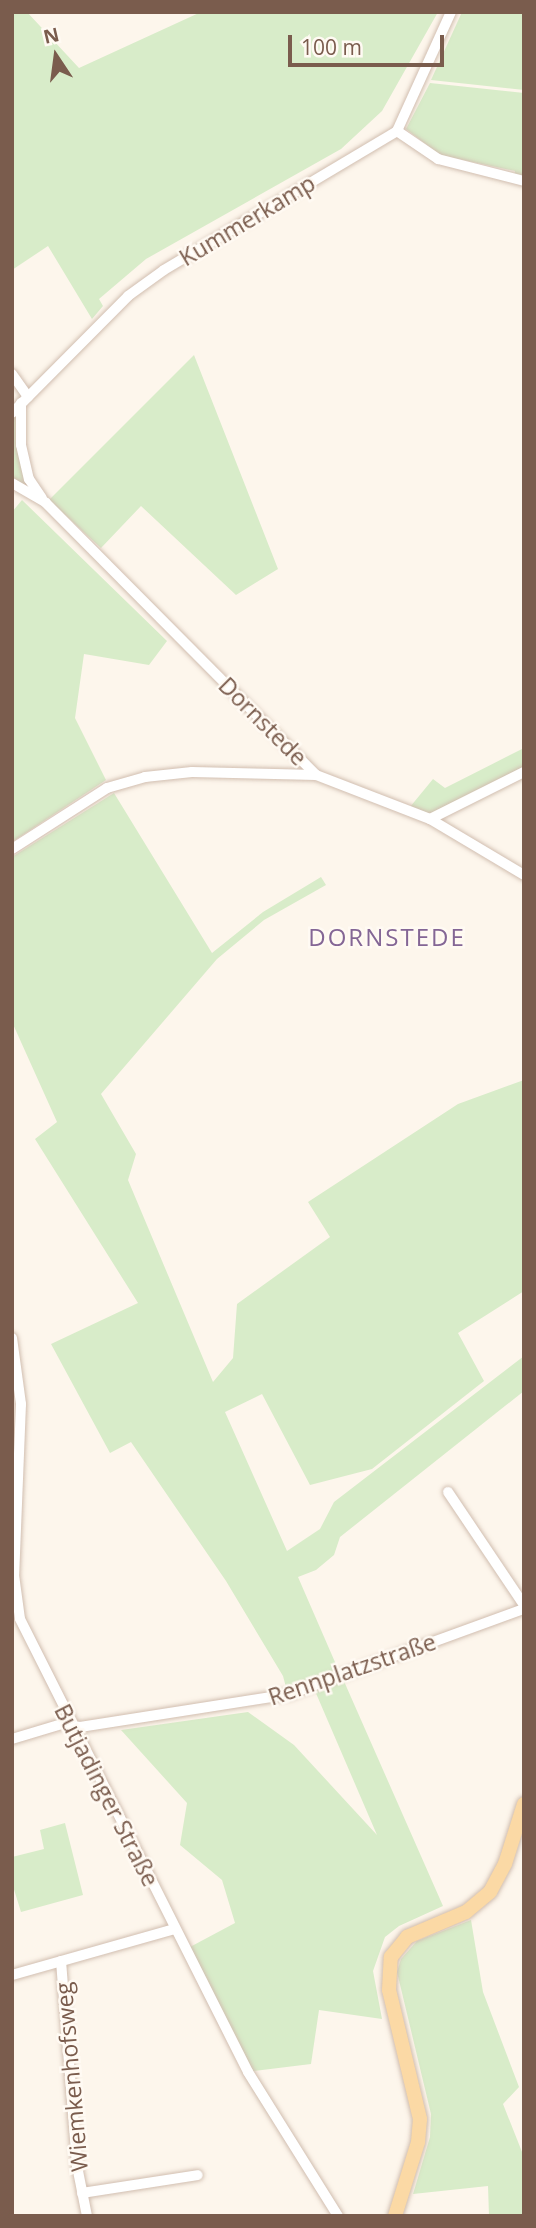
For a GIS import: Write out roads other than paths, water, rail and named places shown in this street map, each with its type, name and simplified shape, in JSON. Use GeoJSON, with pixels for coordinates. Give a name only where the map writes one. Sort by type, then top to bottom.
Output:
{"type":"FeatureCollection","features":[{"type":"Feature","properties":{"kind":"main road"},"geometry":{"type":"LineString","coordinates":[[395,2216],[418,2142],[420,2119],[389,1990],[389,1964],[407,1937],[466,1912],[490,1892],[505,1864],[524,1804]]}},
{"type":"Feature","properties":{"kind":"street"},"geometry":{"type":"LineString","coordinates":[[451,12],[397,131],[438,159],[524,181]]}},
{"type":"Feature","properties":{"kind":"street","name":"Kummerkamp"},"geometry":{"type":"LineString","coordinates":[[12,413],[128,296],[164,270],[397,131]]}},
{"type":"Feature","properties":{"kind":"street"},"geometry":{"type":"LineString","coordinates":[[12,374],[25,400]]}},
{"type":"Feature","properties":{"kind":"street","name":"Dornstede"},"geometry":{"type":"LineString","coordinates":[[25,400],[21,445],[29,479],[46,503],[316,775],[430,819],[524,875]]}},
{"type":"Feature","properties":{"kind":"street","name":"Dornstede"},"geometry":{"type":"LineString","coordinates":[[12,482],[46,503]]}},
{"type":"Feature","properties":{"kind":"street"},"geometry":{"type":"LineString","coordinates":[[12,849],[107,788],[145,777],[192,772],[316,775]]}},
{"type":"Feature","properties":{"kind":"street"},"geometry":{"type":"LineString","coordinates":[[430,819],[524,772]]}},
{"type":"Feature","properties":{"kind":"street","name":"Butjadinger Straße"},"geometry":{"type":"LineString","coordinates":[[12,1338],[22,1404],[13,1598],[28,1639],[248,2071],[338,2216]]}},
{"type":"Feature","properties":{"kind":"street","name":"Rennplatzstraße"},"geometry":{"type":"LineString","coordinates":[[12,1739],[62,1724],[72,1726],[259,1702],[311,1686],[342,1672],[524,1607],[448,1492]]}},
{"type":"Feature","properties":{"kind":"street"},"geometry":{"type":"LineString","coordinates":[[12,1975],[175,1929]]}},
{"type":"Feature","properties":{"kind":"street","name":"Wiemkenhofsweg"},"geometry":{"type":"LineString","coordinates":[[61,1961],[82,2193],[87,2216]]}},
{"type":"Feature","properties":{"kind":"street","name":"Wiemkenhofsweg"},"geometry":{"type":"LineString","coordinates":[[82,2193],[198,2175]]}},
{"type":"Feature","properties":{"kind":"district","name":"DORNSTEDE"},"geometry":{"type":"Point","coordinates":[387,937]}}]}
